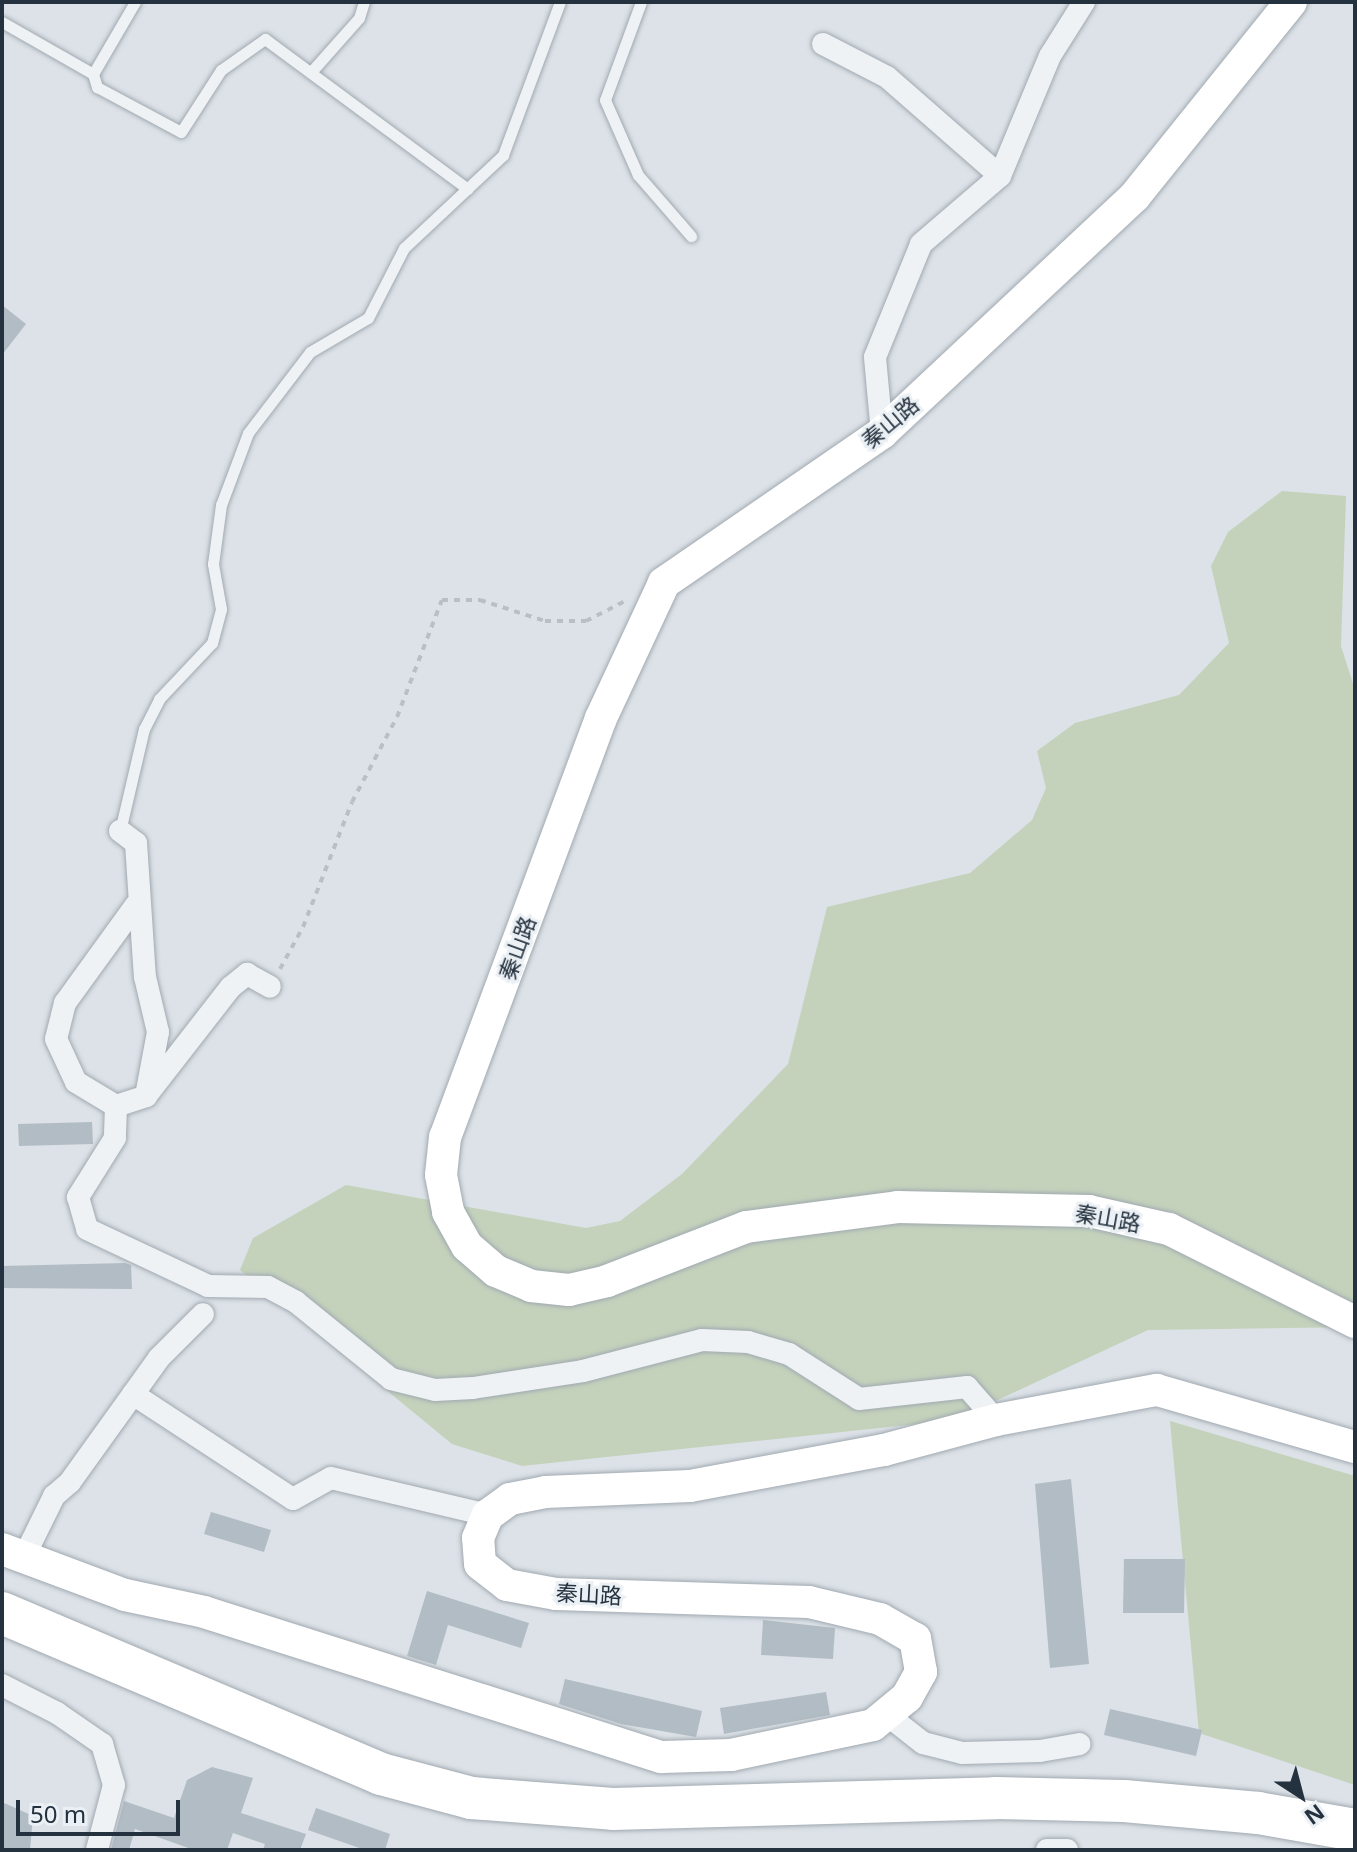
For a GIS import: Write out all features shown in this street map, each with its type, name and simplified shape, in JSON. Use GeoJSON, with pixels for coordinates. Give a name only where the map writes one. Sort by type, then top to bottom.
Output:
{"type":"FeatureCollection","features":[{"type":"Feature","properties":{"kind":"highway"},"geometry":{"type":"LineString","coordinates":[[2,1613],[381,1774],[471,1798],[613,1809],[996,1798],[1124,1801],[1258,1813],[1355,1830]]}},
{"type":"Feature","properties":{"kind":"highway"},"geometry":{"type":"LineString","coordinates":[[2,1634],[375,1793],[467,1818],[612,1829],[1060,1818],[1256,1832],[1354,1850]]}},
{"type":"Feature","properties":{"kind":"main road","name":"秦山路"},"geometry":{"type":"LineString","coordinates":[[1291,2],[1134,197],[882,433],[664,583],[601,718],[445,1137],[441,1175],[445,1200],[467,1246],[507,1276],[531,1286],[569,1290],[607,1281],[746,1227],[898,1207],[1089,1211],[1169,1229],[1355,1322]]}},
{"type":"Feature","properties":{"kind":"main road"},"geometry":{"type":"LineString","coordinates":[[488,1515],[510,1499],[545,1492],[690,1486],[884,1450],[996,1420],[1157,1390],[1355,1447]]}},
{"type":"Feature","properties":{"kind":"main road","name":"秦山路"},"geometry":{"type":"LineString","coordinates":[[14,1552],[125,1595],[204,1612],[662,1757],[731,1755],[873,1725],[907,1697],[921,1672],[915,1639],[880,1619],[809,1602],[556,1594],[507,1585],[480,1564],[478,1538],[488,1515]]}},
{"type":"Feature","properties":{"kind":"street"},"geometry":{"type":"LineString","coordinates":[[882,433],[875,357],[921,244],[1000,176],[1050,56],[1084,2]]}},
{"type":"Feature","properties":{"kind":"street"},"geometry":{"type":"LineString","coordinates":[[823,44],[887,77],[1000,176]]}},
{"type":"Feature","properties":{"kind":"street"},"geometry":{"type":"LineString","coordinates":[[120,831],[136,843],[136,905],[145,977],[158,1032],[146,1096]]}},
{"type":"Feature","properties":{"kind":"street"},"geometry":{"type":"LineString","coordinates":[[136,905],[65,1003],[56,1039],[76,1082],[116,1106],[146,1096],[231,987],[247,974],[270,987]]}},
{"type":"Feature","properties":{"kind":"street"},"geometry":{"type":"LineString","coordinates":[[116,1106],[115,1138],[78,1197],[87,1229],[208,1286],[268,1287],[296,1302],[391,1379],[435,1390],[473,1388],[583,1371],[702,1340],[748,1342],[789,1354],[859,1399],[967,1387],[996,1420]]}},
{"type":"Feature","properties":{"kind":"street"},"geometry":{"type":"LineString","coordinates":[[14,1552],[159,1358],[203,1314]]}},
{"type":"Feature","properties":{"kind":"street"},"geometry":{"type":"LineString","coordinates":[[133,1394],[293,1499],[331,1478],[488,1515]]}},
{"type":"Feature","properties":{"kind":"street"},"geometry":{"type":"LineString","coordinates":[[2,1685],[57,1713],[102,1744],[114,1785],[97,1850]]}},
{"type":"Feature","properties":{"kind":"street"},"geometry":{"type":"LineString","coordinates":[[886,1714],[923,1743],[962,1753],[1040,1751],[1079,1744]]}},
{"type":"Feature","properties":{"kind":"street"},"geometry":{"type":"LineString","coordinates":[[1047,1850],[1067,1850]]}},
{"type":"Feature","properties":{"kind":"lane"},"geometry":{"type":"LineString","coordinates":[[93,74],[135,2]]}},
{"type":"Feature","properties":{"kind":"lane"},"geometry":{"type":"LineString","coordinates":[[311,72],[359,18],[364,2]]}},
{"type":"Feature","properties":{"kind":"lane"},"geometry":{"type":"LineString","coordinates":[[120,831],[144,729],[159,699],[212,643],[221,609],[213,564],[221,505],[248,433],[310,352],[368,318],[404,248],[503,155],[560,2]]}},
{"type":"Feature","properties":{"kind":"lane"},"geometry":{"type":"LineString","coordinates":[[641,2],[605,100],[638,175],[691,236]]}},
{"type":"Feature","properties":{"kind":"lane"},"geometry":{"type":"LineString","coordinates":[[2,22],[93,74],[97,87],[181,132],[221,70],[265,39],[468,189]]}},
{"type":"Feature","properties":{"kind":"path"},"geometry":{"type":"LineString","coordinates":[[270,987],[303,927],[352,802],[397,717],[442,600],[480,600],[545,621],[586,621],[664,583]]}},
{"type":"Feature","properties":{"kind":"green space"},"geometry":{"type":"Polygon","coordinates":[[[1282,491],[1346,496],[1341,646],[1355,690],[1355,1327],[1148,1330],[955,1420],[522,1466],[452,1444],[240,1270],[253,1238],[346,1185],[586,1228],[620,1221],[682,1174],[788,1064],[827,907],[970,873],[1032,820],[1046,788],[1037,751],[1075,723],[1179,695],[1229,643],[1211,566],[1228,532],[1282,491]]]}},
{"type":"Feature","properties":{"kind":"green space"},"geometry":{"type":"Polygon","coordinates":[[[1170,1421],[1355,1476],[1355,1785],[1199,1733],[1170,1421]]]}},
{"type":"Feature","properties":{"kind":"building"},"geometry":{"type":"Polygon","coordinates":[[[2,305],[26,324],[2,355],[2,305]]]}},
{"type":"Feature","properties":{"kind":"building"},"geometry":{"type":"Polygon","coordinates":[[[92,1122],[93,1144],[19,1146],[18,1124],[92,1122]]]}},
{"type":"Feature","properties":{"kind":"building"},"geometry":{"type":"Polygon","coordinates":[[[131,1265],[132,1289],[2,1288],[2,1266],[131,1265]]]}},
{"type":"Feature","properties":{"kind":"building"},"geometry":{"type":"Polygon","coordinates":[[[1071,1479],[1089,1664],[1050,1668],[1035,1484],[1071,1479]]]}},
{"type":"Feature","properties":{"kind":"building"},"geometry":{"type":"Polygon","coordinates":[[[211,1512],[271,1530],[264,1552],[204,1534],[211,1512]]]}},
{"type":"Feature","properties":{"kind":"building"},"geometry":{"type":"Polygon","coordinates":[[[1124,1559],[1185,1559],[1184,1613],[1123,1613],[1124,1559]]]}},
{"type":"Feature","properties":{"kind":"building"},"geometry":{"type":"Polygon","coordinates":[[[427,1591],[529,1623],[521,1648],[448,1625],[436,1665],[407,1656],[427,1591]]]}},
{"type":"Feature","properties":{"kind":"building"},"geometry":{"type":"Polygon","coordinates":[[[763,1620],[835,1628],[833,1659],[761,1655],[763,1620]]]}},
{"type":"Feature","properties":{"kind":"building"},"geometry":{"type":"Polygon","coordinates":[[[565,1679],[702,1711],[696,1737],[621,1724],[559,1704],[565,1679]]]}},
{"type":"Feature","properties":{"kind":"building"},"geometry":{"type":"Polygon","coordinates":[[[826,1692],[830,1715],[724,1734],[720,1708],[826,1692]]]}},
{"type":"Feature","properties":{"kind":"building"},"geometry":{"type":"Polygon","coordinates":[[[1110,1709],[1202,1730],[1196,1756],[1104,1735],[1110,1709]]]}},
{"type":"Feature","properties":{"kind":"building"},"geometry":{"type":"Polygon","coordinates":[[[212,1767],[253,1778],[241,1813],[306,1834],[300,1850],[263,1850],[265,1844],[233,1833],[227,1850],[194,1850],[135,1829],[129,1850],[111,1850],[124,1801],[174,1818],[187,1780],[212,1767]]]}},
{"type":"Feature","properties":{"kind":"building"},"geometry":{"type":"Polygon","coordinates":[[[2,1802],[33,1816],[30,1850],[2,1850],[2,1802]]]}},
{"type":"Feature","properties":{"kind":"building"},"geometry":{"type":"Polygon","coordinates":[[[316,1808],[390,1834],[385,1850],[365,1850],[308,1830],[316,1808]]]}}]}
